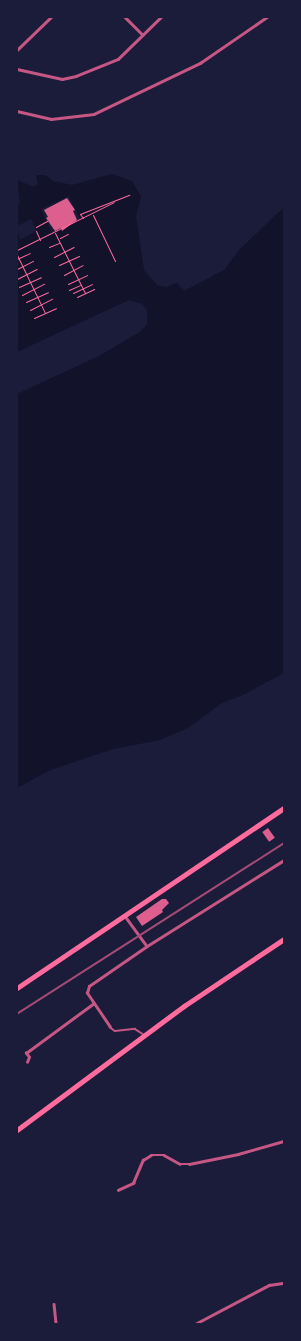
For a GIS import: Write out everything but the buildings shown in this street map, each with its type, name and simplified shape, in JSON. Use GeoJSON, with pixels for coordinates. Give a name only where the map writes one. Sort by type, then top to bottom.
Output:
{"type":"FeatureCollection","features":[{"type":"Feature","properties":{"kind":"main road"},"geometry":{"type":"LineString","coordinates":[[17,988],[284,808]]}},
{"type":"Feature","properties":{"kind":"main road"},"geometry":{"type":"LineString","coordinates":[[17,1130],[144,1036],[284,939]]}},
{"type":"Feature","properties":{"kind":"street"},"geometry":{"type":"LineString","coordinates":[[17,50],[51,17]]}},
{"type":"Feature","properties":{"kind":"street"},"geometry":{"type":"LineString","coordinates":[[125,17],[143,35]]}},
{"type":"Feature","properties":{"kind":"street"},"geometry":{"type":"LineString","coordinates":[[17,69],[57,77],[76,76],[112,63],[162,17]]}},
{"type":"Feature","properties":{"kind":"street"},"geometry":{"type":"LineString","coordinates":[[17,111],[51,119],[94,114],[200,64],[267,17]]}},
{"type":"Feature","properties":{"kind":"street"},"geometry":{"type":"LineString","coordinates":[[110,1027],[87,993],[89,986],[147,946],[284,860]]}},
{"type":"Feature","properties":{"kind":"street"},"geometry":{"type":"LineString","coordinates":[[125,916],[147,946]]}},
{"type":"Feature","properties":{"kind":"street"},"geometry":{"type":"LineString","coordinates":[[27,1062],[29,1057],[26,1053],[93,1002]]}},
{"type":"Feature","properties":{"kind":"street"},"geometry":{"type":"LineString","coordinates":[[118,1190],[133,1183],[143,1160],[151,1154],[164,1155],[180,1164],[189,1164],[243,1153],[284,1141]]}},
{"type":"Feature","properties":{"kind":"street"},"geometry":{"type":"LineString","coordinates":[[195,1324],[269,1285],[284,1283]]}},
{"type":"Feature","properties":{"kind":"street"},"geometry":{"type":"LineString","coordinates":[[54,1304],[56,1324]]}},
{"type":"Feature","properties":{"kind":"lane"},"geometry":{"type":"LineString","coordinates":[[110,1027],[115,1031],[135,1029],[144,1036]]}},
{"type":"Feature","properties":{"kind":"path"},"geometry":{"type":"LineString","coordinates":[[83,219],[80,214],[129,195]]}},
{"type":"Feature","properties":{"kind":"path"},"geometry":{"type":"LineString","coordinates":[[17,250],[55,233],[114,202]]}},
{"type":"Feature","properties":{"kind":"path"},"geometry":{"type":"LineString","coordinates":[[92,214],[115,261]]}},
{"type":"Feature","properties":{"kind":"path"},"geometry":{"type":"LineString","coordinates":[[36,227],[47,221]]}},
{"type":"Feature","properties":{"kind":"path"},"geometry":{"type":"LineString","coordinates":[[36,231],[40,240]]}},
{"type":"Feature","properties":{"kind":"path"},"geometry":{"type":"LineString","coordinates":[[55,233],[85,293]]}},
{"type":"Feature","properties":{"kind":"path"},"geometry":{"type":"LineString","coordinates":[[58,239],[68,234]]}},
{"type":"Feature","properties":{"kind":"path"},"geometry":{"type":"LineString","coordinates":[[49,247],[60,242]]}},
{"type":"Feature","properties":{"kind":"path"},"geometry":{"type":"LineString","coordinates":[[54,257],[74,247]]}},
{"type":"Feature","properties":{"kind":"path"},"geometry":{"type":"LineString","coordinates":[[18,259],[30,253]]}},
{"type":"Feature","properties":{"kind":"path"},"geometry":{"type":"LineString","coordinates":[[17,255],[45,313]]}},
{"type":"Feature","properties":{"kind":"path"},"geometry":{"type":"LineString","coordinates":[[59,265],[79,256]]}},
{"type":"Feature","properties":{"kind":"path"},"geometry":{"type":"LineString","coordinates":[[17,269],[33,261]]}},
{"type":"Feature","properties":{"kind":"path"},"geometry":{"type":"LineString","coordinates":[[64,274],[83,265]]}},
{"type":"Feature","properties":{"kind":"path"},"geometry":{"type":"LineString","coordinates":[[17,279],[37,269]]}},
{"type":"Feature","properties":{"kind":"path"},"geometry":{"type":"LineString","coordinates":[[68,284],[87,275]]}},
{"type":"Feature","properties":{"kind":"path"},"geometry":{"type":"LineString","coordinates":[[19,287],[41,277]]}},
{"type":"Feature","properties":{"kind":"path"},"geometry":{"type":"LineString","coordinates":[[22,294],[44,284]]}},
{"type":"Feature","properties":{"kind":"path"},"geometry":{"type":"LineString","coordinates":[[70,290],[81,284]]}},
{"type":"Feature","properties":{"kind":"path"},"geometry":{"type":"LineString","coordinates":[[73,293],[92,284]]}},
{"type":"Feature","properties":{"kind":"path"},"geometry":{"type":"LineString","coordinates":[[77,297],[94,289]]}},
{"type":"Feature","properties":{"kind":"path"},"geometry":{"type":"LineString","coordinates":[[26,302],[48,292]]}},
{"type":"Feature","properties":{"kind":"path"},"geometry":{"type":"LineString","coordinates":[[30,310],[52,299]]}},
{"type":"Feature","properties":{"kind":"path"},"geometry":{"type":"LineString","coordinates":[[34,318],[56,308]]}},
{"type":"Feature","properties":{"kind":"shaded area"},"geometry":{"type":"Polygon","coordinates":[[[112,174],[132,181],[141,197],[136,216],[144,270],[157,285],[166,287],[177,283],[184,291],[224,270],[240,249],[284,207],[284,673],[243,695],[222,703],[188,728],[160,740],[113,749],[48,771],[17,788],[17,394],[99,356],[140,332],[147,324],[147,310],[142,304],[129,300],[17,352],[17,206],[20,204],[17,180],[34,187],[38,184],[36,175],[45,175],[53,181],[72,185],[112,174]]]}},
{"type":"Feature","properties":{"kind":"pier"},"geometry":{"type":"Polygon","coordinates":[[[69,196],[80,220],[52,233],[41,209],[69,196]]]}},
{"type":"Feature","properties":{"kind":"pier"},"geometry":{"type":"Polygon","coordinates":[[[31,219],[37,231],[20,240],[17,226],[31,219]]]}},
{"type":"Feature","properties":{"kind":"railway"},"geometry":{"type":"LineString","coordinates":[[17,1014],[284,843]]}}]}
